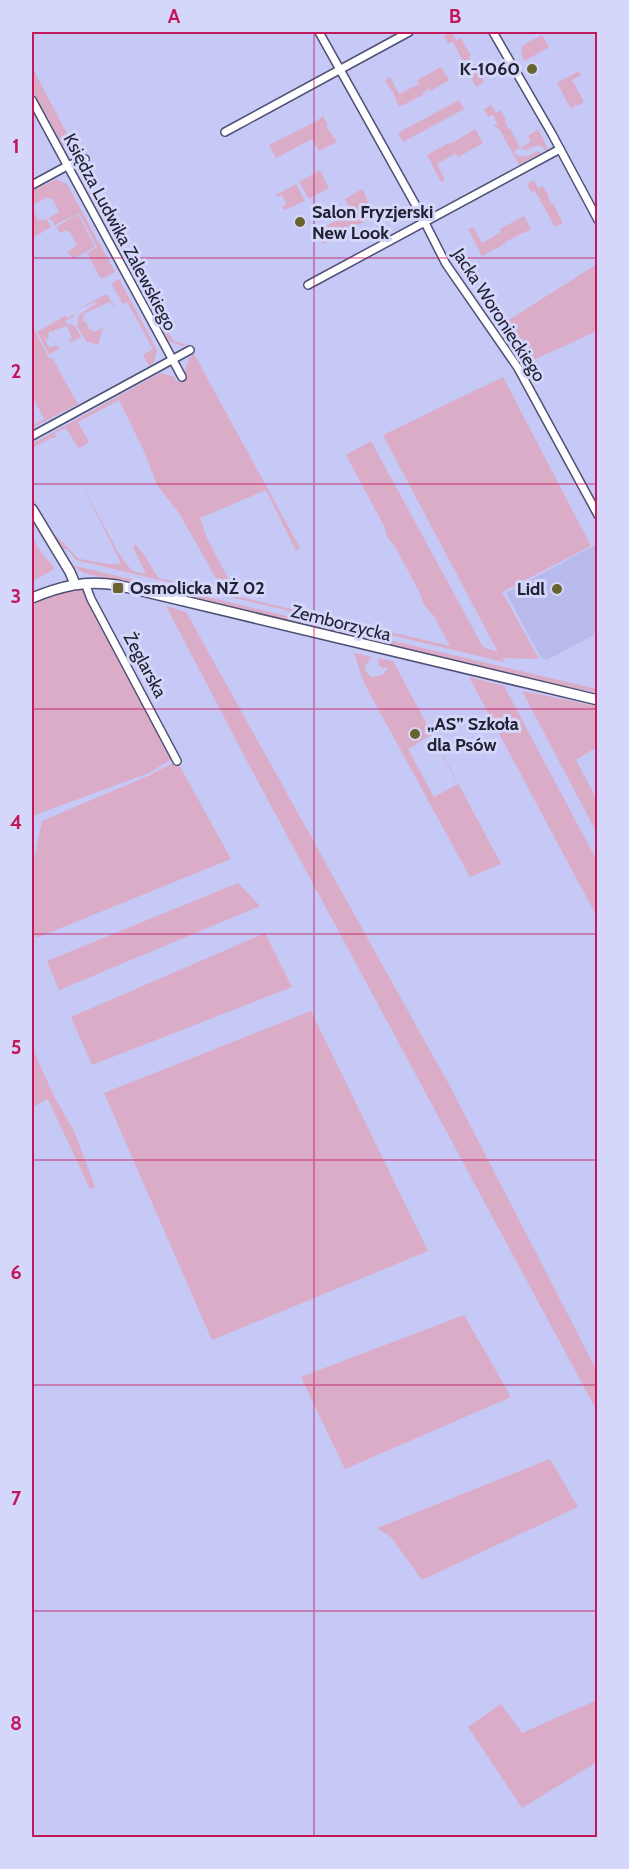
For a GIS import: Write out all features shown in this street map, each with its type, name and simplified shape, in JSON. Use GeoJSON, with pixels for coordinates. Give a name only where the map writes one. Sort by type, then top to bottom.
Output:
{"type":"FeatureCollection","features":[{"type":"Feature","properties":{"kind":"street","name":"Jacka Woronieckiego"},"geometry":{"type":"LineString","coordinates":[[319,32],[450,271],[514,362],[597,515]]}},
{"type":"Feature","properties":{"kind":"street"},"geometry":{"type":"LineString","coordinates":[[225,132],[409,32]]}},
{"type":"Feature","properties":{"kind":"street"},"geometry":{"type":"LineString","coordinates":[[493,32],[560,149],[597,220]]}},
{"type":"Feature","properties":{"kind":"street","name":"Księdza Ludwika Zalewskiego"},"geometry":{"type":"LineString","coordinates":[[32,100],[182,377]]}},
{"type":"Feature","properties":{"kind":"street"},"geometry":{"type":"LineString","coordinates":[[308,285],[560,149]]}},
{"type":"Feature","properties":{"kind":"street"},"geometry":{"type":"LineString","coordinates":[[32,185],[67,166],[86,159]]}},
{"type":"Feature","properties":{"kind":"street"},"geometry":{"type":"LineString","coordinates":[[32,436],[190,350]]}},
{"type":"Feature","properties":{"kind":"street","name":"Żeglarska"},"geometry":{"type":"LineString","coordinates":[[32,509],[70,572],[87,592],[177,761]]}},
{"type":"Feature","properties":{"kind":"street"},"geometry":{"type":"LineString","coordinates":[[32,598],[80,583]]}},
{"type":"Feature","properties":{"kind":"street","name":"Zemborzycka"},"geometry":{"type":"LineString","coordinates":[[80,583],[117,585],[597,700]]}},
{"type":"Feature","properties":{"kind":"shaded area"},"geometry":{"type":"Polygon","coordinates":[[[451,32],[456,40],[461,38],[484,82],[476,87],[453,42],[448,44],[444,36],[451,32]]]}},
{"type":"Feature","properties":{"kind":"shaded area"},"geometry":{"type":"Polygon","coordinates":[[[542,35],[549,47],[524,61],[522,46],[542,35]]]}},
{"type":"Feature","properties":{"kind":"shaded area"},"geometry":{"type":"Polygon","coordinates":[[[32,67],[75,149],[83,154],[77,154],[63,146],[32,89],[32,67]]]}},
{"type":"Feature","properties":{"kind":"shaded area"},"geometry":{"type":"Polygon","coordinates":[[[441,67],[449,80],[399,107],[393,92],[385,81],[390,77],[399,94],[419,84],[417,80],[441,67]]]}},
{"type":"Feature","properties":{"kind":"shaded area"},"geometry":{"type":"Polygon","coordinates":[[[579,71],[581,75],[572,80],[584,102],[577,106],[576,104],[571,109],[557,83],[579,71]]]}},
{"type":"Feature","properties":{"kind":"shaded area"},"geometry":{"type":"Polygon","coordinates":[[[459,100],[464,109],[403,142],[398,133],[459,100]]]}},
{"type":"Feature","properties":{"kind":"shaded area"},"geometry":{"type":"Polygon","coordinates":[[[491,105],[496,113],[501,110],[508,129],[510,128],[520,148],[513,152],[522,157],[538,151],[541,153],[519,165],[500,130],[493,125],[498,125],[493,115],[488,117],[484,109],[491,105]]]}},
{"type":"Feature","properties":{"kind":"shaded area"},"geometry":{"type":"Polygon","coordinates":[[[323,116],[328,125],[326,126],[337,142],[319,151],[312,139],[276,158],[269,145],[323,116]]]}},
{"type":"Feature","properties":{"kind":"shaded area"},"geometry":{"type":"Polygon","coordinates":[[[475,129],[483,143],[458,157],[456,153],[437,164],[445,180],[441,182],[427,155],[475,129]]]}},
{"type":"Feature","properties":{"kind":"shaded area"},"geometry":{"type":"Polygon","coordinates":[[[538,129],[548,149],[546,151],[539,146],[527,150],[520,148],[531,142],[528,136],[538,129]]]}},
{"type":"Feature","properties":{"kind":"shaded area"},"geometry":{"type":"Polygon","coordinates":[[[84,155],[88,163],[85,178],[167,331],[174,341],[187,345],[182,346],[169,341],[81,179],[82,167],[87,164],[84,155]]]}},
{"type":"Feature","properties":{"kind":"shaded area"},"geometry":{"type":"Polygon","coordinates":[[[320,170],[329,188],[309,199],[299,182],[320,170]]]}},
{"type":"Feature","properties":{"kind":"shaded area"},"geometry":{"type":"Polygon","coordinates":[[[56,179],[67,184],[115,272],[101,279],[87,253],[97,247],[79,213],[53,226],[54,223],[49,218],[59,212],[52,198],[48,197],[33,205],[32,209],[32,201],[35,198],[32,191],[56,179]]]}},
{"type":"Feature","properties":{"kind":"shaded area"},"geometry":{"type":"Polygon","coordinates":[[[534,180],[538,188],[543,186],[563,223],[555,227],[535,191],[531,192],[527,184],[534,180]]]}},
{"type":"Feature","properties":{"kind":"shaded area"},"geometry":{"type":"Polygon","coordinates":[[[296,184],[305,201],[284,210],[282,206],[287,204],[282,195],[277,197],[276,195],[296,184]]]}},
{"type":"Feature","properties":{"kind":"shaded area"},"geometry":{"type":"Polygon","coordinates":[[[362,189],[376,215],[323,244],[316,232],[351,212],[345,199],[362,189]]]}},
{"type":"Feature","properties":{"kind":"shaded area"},"geometry":{"type":"Polygon","coordinates":[[[32,209],[38,220],[47,219],[51,227],[34,237],[32,232],[32,209]]]}},
{"type":"Feature","properties":{"kind":"shaded area"},"geometry":{"type":"Polygon","coordinates":[[[78,214],[95,247],[71,260],[72,257],[67,252],[77,245],[70,232],[66,230],[60,233],[56,227],[78,214]]]}},
{"type":"Feature","properties":{"kind":"shaded area"},"geometry":{"type":"Polygon","coordinates":[[[524,216],[531,229],[482,256],[468,229],[473,227],[482,243],[501,232],[500,229],[524,216]]]}},
{"type":"Feature","properties":{"kind":"shaded area"},"geometry":{"type":"Polygon","coordinates":[[[597,264],[597,331],[520,366],[501,325],[597,264]]]}},
{"type":"Feature","properties":{"kind":"shaded area"},"geometry":{"type":"Polygon","coordinates":[[[119,279],[157,350],[154,362],[149,366],[143,355],[153,349],[127,302],[123,304],[112,285],[119,279]]]}},
{"type":"Feature","properties":{"kind":"shaded area"},"geometry":{"type":"Polygon","coordinates":[[[107,294],[115,308],[109,302],[83,314],[82,319],[86,321],[89,330],[94,332],[103,328],[98,345],[86,341],[77,326],[79,315],[97,303],[74,311],[107,294]]]}},
{"type":"Feature","properties":{"kind":"shaded area"},"geometry":{"type":"Polygon","coordinates":[[[71,313],[74,316],[65,321],[75,326],[81,337],[71,342],[69,340],[72,338],[67,326],[48,333],[49,338],[45,340],[49,347],[58,346],[60,348],[49,354],[37,332],[65,316],[67,318],[72,315],[71,313]]]}},
{"type":"Feature","properties":{"kind":"shaded area"},"geometry":{"type":"Polygon","coordinates":[[[32,326],[78,404],[32,428],[44,419],[32,395],[32,326]]]}},
{"type":"Feature","properties":{"kind":"shaded area"},"geometry":{"type":"Polygon","coordinates":[[[194,354],[300,548],[296,551],[266,490],[200,518],[207,538],[230,582],[217,580],[179,513],[157,485],[144,451],[119,400],[78,422],[89,442],[79,449],[66,428],[55,433],[56,438],[51,438],[32,448],[32,444],[160,373],[175,377],[174,379],[179,382],[188,376],[185,371],[189,358],[194,354]]]}},
{"type":"Feature","properties":{"kind":"shaded area"},"geometry":{"type":"Polygon","coordinates":[[[503,377],[591,546],[502,592],[539,659],[503,658],[504,662],[76,560],[68,550],[60,548],[32,501],[32,497],[52,532],[79,559],[106,564],[121,563],[79,479],[119,554],[132,571],[146,574],[133,547],[135,544],[158,578],[450,646],[434,616],[424,605],[419,591],[394,545],[387,537],[385,528],[346,455],[371,441],[483,647],[498,652],[383,435],[503,377]]]}},
{"type":"Feature","properties":{"kind":"shaded area"},"geometry":{"type":"Polygon","coordinates":[[[32,537],[42,554],[54,567],[53,570],[32,581],[32,537]]]}},
{"type":"Feature","properties":{"kind":"shaded area"},"geometry":{"type":"Polygon","coordinates":[[[597,544],[597,633],[547,660],[541,658],[506,593],[597,544]]]}},
{"type":"Feature","properties":{"kind":"shaded area"},"geometry":{"type":"Polygon","coordinates":[[[71,565],[597,689],[597,692],[552,685],[84,573],[71,565]]]}},
{"type":"Feature","properties":{"kind":"shaded area"},"geometry":{"type":"Polygon","coordinates":[[[82,589],[175,757],[149,773],[32,816],[32,603],[59,593],[82,589]]]}},
{"type":"Feature","properties":{"kind":"shaded area"},"geometry":{"type":"Polygon","coordinates":[[[166,606],[186,612],[452,1090],[597,1371],[597,1411],[247,761],[166,606]]]}},
{"type":"Feature","properties":{"kind":"shaded area"},"geometry":{"type":"Polygon","coordinates":[[[354,653],[372,657],[365,668],[371,677],[382,675],[388,669],[379,666],[378,658],[393,661],[501,864],[470,877],[364,683],[354,653]],[[431,735],[408,749],[434,797],[458,784],[431,735]]]}},
{"type":"Feature","properties":{"kind":"shaded area"},"geometry":{"type":"Polygon","coordinates":[[[469,677],[504,686],[597,861],[597,917],[469,677]]]}},
{"type":"Feature","properties":{"kind":"shaded area"},"geometry":{"type":"Polygon","coordinates":[[[522,691],[597,706],[597,747],[576,760],[597,800],[597,833],[522,691]]]}},
{"type":"Feature","properties":{"kind":"shaded area"},"geometry":{"type":"Polygon","coordinates":[[[177,761],[231,859],[36,938],[30,911],[30,896],[42,821],[150,775],[177,761]]]}},
{"type":"Feature","properties":{"kind":"shaded area"},"geometry":{"type":"Polygon","coordinates":[[[238,883],[260,906],[59,990],[47,961],[238,883]]]}},
{"type":"Feature","properties":{"kind":"shaded area"},"geometry":{"type":"Polygon","coordinates":[[[265,933],[292,987],[92,1065],[71,1017],[265,933]]]}},
{"type":"Feature","properties":{"kind":"shaded area"},"geometry":{"type":"Polygon","coordinates":[[[311,1011],[428,1251],[212,1340],[104,1093],[311,1011]]]}},
{"type":"Feature","properties":{"kind":"shaded area"},"geometry":{"type":"Polygon","coordinates":[[[32,1048],[54,1096],[75,1133],[95,1187],[90,1189],[48,1099],[32,1107],[32,1048]]]}},
{"type":"Feature","properties":{"kind":"shaded area"},"geometry":{"type":"Polygon","coordinates":[[[464,1315],[511,1397],[345,1469],[301,1377],[464,1315]]]}},
{"type":"Feature","properties":{"kind":"shaded area"},"geometry":{"type":"Polygon","coordinates":[[[550,1459],[578,1507],[422,1580],[391,1537],[377,1528],[550,1459]]]}},
{"type":"Feature","properties":{"kind":"shaded area"},"geometry":{"type":"Polygon","coordinates":[[[597,1700],[597,1762],[522,1808],[468,1727],[501,1704],[522,1733],[597,1700]]]}},
{"type":"Feature","properties":{"kind":"place","name":"K-1060"},"geometry":{"type":"Point","coordinates":[532,69]}},
{"type":"Feature","properties":{"kind":"place","name":"Salon Fryzjerski New Look"},"geometry":{"type":"Point","coordinates":[300,222]}},
{"type":"Feature","properties":{"kind":"place","name":"Osmolicka NŻ 02"},"geometry":{"type":"Point","coordinates":[118,588]}},
{"type":"Feature","properties":{"kind":"place","name":"Lidl"},"geometry":{"type":"Point","coordinates":[557,589]}},
{"type":"Feature","properties":{"kind":"place","name":"„AS” Szkoła dla Psów"},"geometry":{"type":"Point","coordinates":[415,734]}}]}
